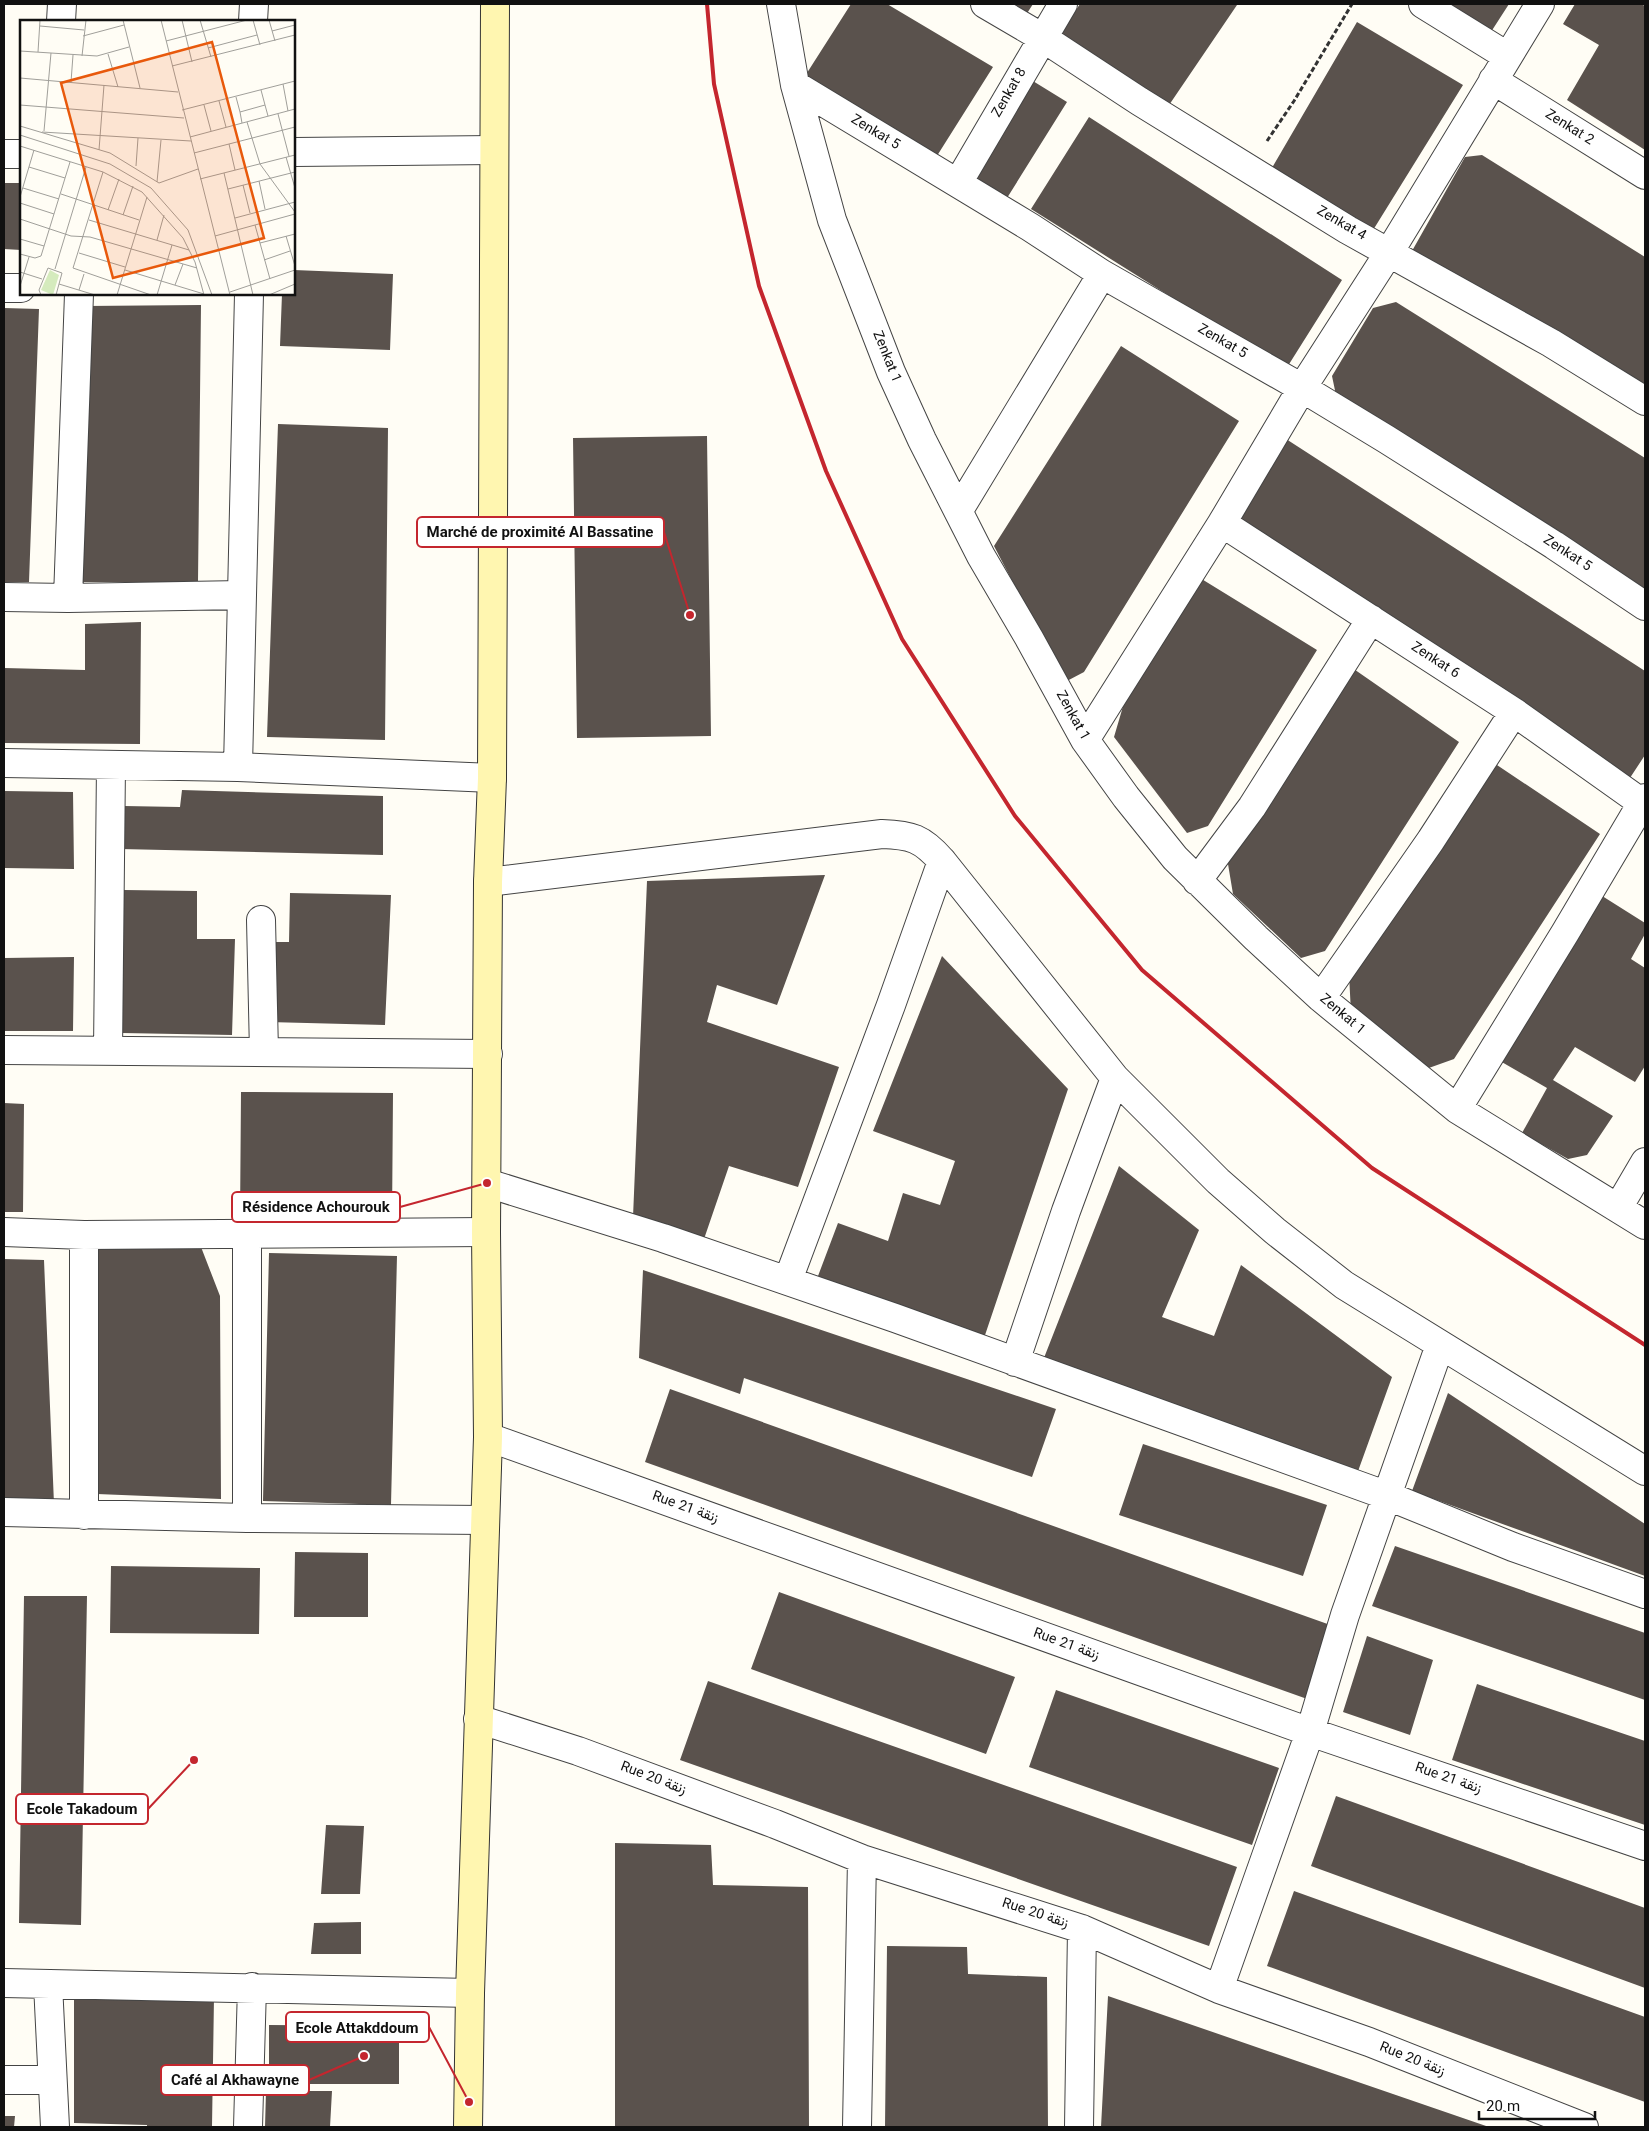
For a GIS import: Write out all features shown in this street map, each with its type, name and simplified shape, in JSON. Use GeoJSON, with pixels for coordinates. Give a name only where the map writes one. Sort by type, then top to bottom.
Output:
{"type":"FeatureCollection","features":[{"type":"Feature","properties":{"kind":"main road"},"geometry":{"type":"LineString","coordinates":[[468,2127],[470,1993],[488,1437],[486,1232],[488,882],[492,778],[495,4]]}},
{"type":"Feature","properties":{"kind":"street"},"geometry":{"type":"LineString","coordinates":[[61,20],[62,4]]}},
{"type":"Feature","properties":{"kind":"street"},"geometry":{"type":"LineString","coordinates":[[253,20],[254,4]]}},
{"type":"Feature","properties":{"kind":"street","name":"Zenkat 1"},"geometry":{"type":"LineString","coordinates":[[781,4],[795,85],[832,220],[891,372],[922,440],[981,556],[1085,740],[1126,797],[1175,858],[1321,998],[1457,1108],[1645,1225]]}},
{"type":"Feature","properties":{"kind":"street","name":"Zenkat 4"},"geometry":{"type":"LineString","coordinates":[[985,4],[1043,38],[1139,101],[1348,230],[1551,343],[1645,401]]}},
{"type":"Feature","properties":{"kind":"street","name":"Zenkat 8"},"geometry":{"type":"LineString","coordinates":[[958,183],[1063,4]]}},
{"type":"Feature","properties":{"kind":"street"},"geometry":{"type":"LineString","coordinates":[[1423,4],[1507,56]]}},
{"type":"Feature","properties":{"kind":"street"},"geometry":{"type":"LineString","coordinates":[[1085,740],[1222,523],[1302,388],[1390,252],[1540,4]]}},
{"type":"Feature","properties":{"kind":"street","name":"Zenkat 2"},"geometry":{"type":"LineString","coordinates":[[1493,80],[1645,176]]}},
{"type":"Feature","properties":{"kind":"street","name":"Zenkat 5"},"geometry":{"type":"LineString","coordinates":[[795,85],[958,183],[1102,274],[1302,388],[1386,439],[1546,540],[1645,606]]}},
{"type":"Feature","properties":{"kind":"street"},"geometry":{"type":"LineString","coordinates":[[295,152],[494,150]]}},
{"type":"Feature","properties":{"kind":"street"},"geometry":{"type":"LineString","coordinates":[[4,154],[20,154]]}},
{"type":"Feature","properties":{"kind":"street"},"geometry":{"type":"LineString","coordinates":[[959,510],[1102,274]]}},
{"type":"Feature","properties":{"kind":"street"},"geometry":{"type":"LineString","coordinates":[[4,288],[20,288]]}},
{"type":"Feature","properties":{"kind":"street"},"geometry":{"type":"LineString","coordinates":[[68,598],[79,295]]}},
{"type":"Feature","properties":{"kind":"street"},"geometry":{"type":"LineString","coordinates":[[238,767],[249,295]]}},
{"type":"Feature","properties":{"kind":"street","name":"Zenkat 6"},"geometry":{"type":"LineString","coordinates":[[1222,523],[1514,712],[1644,802]]}},
{"type":"Feature","properties":{"kind":"street"},"geometry":{"type":"LineString","coordinates":[[4,597],[242,596]]}},
{"type":"Feature","properties":{"kind":"street"},"geometry":{"type":"LineString","coordinates":[[1197,881],[1252,807],[1371,619]]}},
{"type":"Feature","properties":{"kind":"street"},"geometry":{"type":"LineString","coordinates":[[1321,998],[1431,840],[1514,712]]}},
{"type":"Feature","properties":{"kind":"street"},"geometry":{"type":"LineString","coordinates":[[4,763],[238,767],[492,778]]}},
{"type":"Feature","properties":{"kind":"street"},"geometry":{"type":"LineString","coordinates":[[108,1051],[111,765]]}},
{"type":"Feature","properties":{"kind":"street"},"geometry":{"type":"LineString","coordinates":[[1457,1108],[1644,802]]}},
{"type":"Feature","properties":{"kind":"street"},"geometry":{"type":"LineString","coordinates":[[488,882],[882,834],[905,835],[924,842],[942,861],[1115,1078],[1218,1181],[1276,1232],[1344,1285],[1645,1471]]}},
{"type":"Feature","properties":{"kind":"street"},"geometry":{"type":"LineString","coordinates":[[788,1280],[888,1015],[942,861]]}},
{"type":"Feature","properties":{"kind":"street"},"geometry":{"type":"LineString","coordinates":[[261,920],[264,1052]]}},
{"type":"Feature","properties":{"kind":"street"},"geometry":{"type":"LineString","coordinates":[[4,1050],[488,1054]]}},
{"type":"Feature","properties":{"kind":"street"},"geometry":{"type":"LineString","coordinates":[[1015,1362],[1066,1211],[1115,1078]]}},
{"type":"Feature","properties":{"kind":"street"},"geometry":{"type":"LineString","coordinates":[[1618,1208],[1645,1162]]}},
{"type":"Feature","properties":{"kind":"street"},"geometry":{"type":"LineString","coordinates":[[487,1183],[663,1238],[788,1280],[1388,1496],[1513,1547],[1645,1594]]}},
{"type":"Feature","properties":{"kind":"street"},"geometry":{"type":"LineString","coordinates":[[4,1232],[84,1235],[486,1232]]}},
{"type":"Feature","properties":{"kind":"street"},"geometry":{"type":"LineString","coordinates":[[247,1234],[247,1518]]}},
{"type":"Feature","properties":{"kind":"street"},"geometry":{"type":"LineString","coordinates":[[84,1235],[84,1514]]}},
{"type":"Feature","properties":{"kind":"street"},"geometry":{"type":"LineString","coordinates":[[1220,1989],[1310,1732],[1345,1615],[1440,1345]]}},
{"type":"Feature","properties":{"kind":"street","name":"Rue 21 زنقة"},"geometry":{"type":"LineString","coordinates":[[488,1437],[1310,1732],[1645,1846]]}},
{"type":"Feature","properties":{"kind":"street"},"geometry":{"type":"LineString","coordinates":[[4,1512],[247,1518],[486,1520]]}},
{"type":"Feature","properties":{"kind":"street","name":"Rue 20 زنقة"},"geometry":{"type":"LineString","coordinates":[[478,1719],[578,1751],[775,1824],[862,1859],[1082,1929],[1220,1989],[1369,2042],[1541,2120],[1584,2127]]}},
{"type":"Feature","properties":{"kind":"street"},"geometry":{"type":"LineString","coordinates":[[857,2127],[862,1859]]}},
{"type":"Feature","properties":{"kind":"street"},"geometry":{"type":"LineString","coordinates":[[1079,2127],[1082,1929]]}},
{"type":"Feature","properties":{"kind":"street"},"geometry":{"type":"LineString","coordinates":[[4,1983],[470,1993]]}},
{"type":"Feature","properties":{"kind":"street"},"geometry":{"type":"LineString","coordinates":[[48,1984],[54,2127]]}},
{"type":"Feature","properties":{"kind":"street"},"geometry":{"type":"LineString","coordinates":[[248,2127],[252,1987]]}},
{"type":"Feature","properties":{"kind":"street"},"geometry":{"type":"LineString","coordinates":[[4,2080],[52,2080]]}},
{"type":"Feature","properties":{"kind":"path"},"geometry":{"type":"LineString","coordinates":[[1248,169],[1294,101],[1352,4]]}},
{"type":"Feature","properties":{"kind":"building"},"geometry":{"type":"Polygon","coordinates":[[[851,4],[887,4],[993,67],[935,159],[805,76],[851,4]]]}},
{"type":"Feature","properties":{"kind":"building"},"geometry":{"type":"Polygon","coordinates":[[[999,4],[1033,4],[1024,18],[999,4]]]}},
{"type":"Feature","properties":{"kind":"building"},"geometry":{"type":"Polygon","coordinates":[[[1080,4],[1237,5],[1165,111],[1055,41],[1080,4]]]}},
{"type":"Feature","properties":{"kind":"building"},"geometry":{"type":"Polygon","coordinates":[[[1438,4],[1509,4],[1489,35],[1438,4]]]}},
{"type":"Feature","properties":{"kind":"building"},"geometry":{"type":"Polygon","coordinates":[[[1575,4],[1641,4],[1645,6],[1645,150],[1567,100],[1599,45],[1563,24],[1575,4]]]}},
{"type":"Feature","properties":{"kind":"building"},"geometry":{"type":"Polygon","coordinates":[[[1357,22],[1463,85],[1370,235],[1269,173],[1357,22]]]}},
{"type":"Feature","properties":{"kind":"building"},"geometry":{"type":"Polygon","coordinates":[[[1028,78],[1067,102],[1007,198],[970,177],[1028,78]]]}},
{"type":"Feature","properties":{"kind":"building"},"geometry":{"type":"Polygon","coordinates":[[[1089,117],[1342,280],[1286,369],[1031,209],[1089,117]]]}},
{"type":"Feature","properties":{"kind":"building"},"geometry":{"type":"Polygon","coordinates":[[[1482,155],[1645,257],[1645,391],[1412,251],[1465,157],[1482,155]]]}},
{"type":"Feature","properties":{"kind":"building"},"geometry":{"type":"Polygon","coordinates":[[[4,183],[20,183],[20,250],[4,249],[4,183]]]}},
{"type":"Feature","properties":{"kind":"building"},"geometry":{"type":"Polygon","coordinates":[[[295,270],[393,274],[390,350],[280,346],[282,295],[295,295],[295,270]]]}},
{"type":"Feature","properties":{"kind":"building"},"geometry":{"type":"Polygon","coordinates":[[[1396,302],[1645,458],[1645,594],[1337,400],[1332,376],[1373,308],[1396,302]]]}},
{"type":"Feature","properties":{"kind":"building"},"geometry":{"type":"Polygon","coordinates":[[[201,305],[198,582],[77,582],[86,306],[201,305]]]}},
{"type":"Feature","properties":{"kind":"building"},"geometry":{"type":"Polygon","coordinates":[[[4,308],[39,309],[29,582],[4,582],[4,308]]]}},
{"type":"Feature","properties":{"kind":"building"},"geometry":{"type":"Polygon","coordinates":[[[1121,346],[1239,421],[1084,672],[1065,682],[994,546],[1121,346]]]}},
{"type":"Feature","properties":{"kind":"building"},"geometry":{"type":"Polygon","coordinates":[[[278,424],[388,428],[385,740],[267,737],[278,424]]]}},
{"type":"Feature","properties":{"kind":"building"},"geometry":{"type":"Polygon","coordinates":[[[707,436],[711,736],[577,738],[573,438],[707,436]]]}},
{"type":"Feature","properties":{"kind":"building"},"geometry":{"type":"Polygon","coordinates":[[[1283,437],[1645,671],[1645,755],[1626,784],[1232,523],[1283,437]]]}},
{"type":"Feature","properties":{"kind":"building"},"geometry":{"type":"Polygon","coordinates":[[[1200,578],[1317,650],[1208,826],[1187,833],[1114,737],[1129,686],[1200,578]]]}},
{"type":"Feature","properties":{"kind":"building"},"geometry":{"type":"Polygon","coordinates":[[[141,622],[140,744],[4,743],[4,668],[85,670],[85,624],[141,622]]]}},
{"type":"Feature","properties":{"kind":"building"},"geometry":{"type":"Polygon","coordinates":[[[1348,665],[1459,742],[1325,951],[1301,958],[1233,894],[1227,858],[1348,665]]]}},
{"type":"Feature","properties":{"kind":"building"},"geometry":{"type":"Polygon","coordinates":[[[1488,759],[1600,834],[1454,1059],[1426,1069],[1351,1013],[1349,974],[1488,759]]]}},
{"type":"Feature","properties":{"kind":"building"},"geometry":{"type":"Polygon","coordinates":[[[182,790],[383,796],[383,855],[120,849],[124,806],[180,807],[182,790]]]}},
{"type":"Feature","properties":{"kind":"building"},"geometry":{"type":"Polygon","coordinates":[[[4,791],[73,792],[74,869],[4,868],[4,791]]]}},
{"type":"Feature","properties":{"kind":"building"},"geometry":{"type":"Polygon","coordinates":[[[825,875],[777,1005],[717,985],[707,1022],[839,1067],[798,1187],[729,1166],[704,1239],[633,1217],[647,881],[825,875]]]}},
{"type":"Feature","properties":{"kind":"building"},"geometry":{"type":"Polygon","coordinates":[[[124,890],[197,891],[197,939],[235,939],[232,1035],[122,1033],[124,890]]]}},
{"type":"Feature","properties":{"kind":"building"},"geometry":{"type":"Polygon","coordinates":[[[290,893],[391,895],[385,1025],[268,1022],[271,942],[289,942],[290,893]]]}},
{"type":"Feature","properties":{"kind":"building"},"geometry":{"type":"Polygon","coordinates":[[[1599,894],[1645,923],[1645,934],[1631,959],[1645,968],[1645,1066],[1635,1082],[1575,1047],[1553,1080],[1613,1116],[1587,1155],[1568,1159],[1522,1133],[1547,1088],[1500,1061],[1599,894]]]}},
{"type":"Feature","properties":{"kind":"building"},"geometry":{"type":"Polygon","coordinates":[[[942,956],[1068,1089],[982,1344],[815,1284],[838,1223],[888,1241],[903,1193],[940,1205],[955,1161],[873,1131],[942,956]]]}},
{"type":"Feature","properties":{"kind":"building"},"geometry":{"type":"Polygon","coordinates":[[[74,957],[73,1031],[4,1031],[4,958],[74,957]]]}},
{"type":"Feature","properties":{"kind":"building"},"geometry":{"type":"Polygon","coordinates":[[[241,1092],[393,1093],[392,1221],[240,1220],[241,1092]]]}},
{"type":"Feature","properties":{"kind":"building"},"geometry":{"type":"Polygon","coordinates":[[[4,1103],[24,1104],[23,1212],[4,1212],[4,1103]]]}},
{"type":"Feature","properties":{"kind":"building"},"geometry":{"type":"Polygon","coordinates":[[[1119,1166],[1199,1230],[1162,1317],[1214,1336],[1241,1265],[1392,1377],[1357,1474],[1042,1363],[1119,1166]]]}},
{"type":"Feature","properties":{"kind":"building"},"geometry":{"type":"Polygon","coordinates":[[[94,1244],[201,1247],[220,1296],[221,1499],[97,1494],[94,1244]]]}},
{"type":"Feature","properties":{"kind":"building"},"geometry":{"type":"Polygon","coordinates":[[[269,1253],[397,1256],[391,1505],[263,1501],[269,1253]]]}},
{"type":"Feature","properties":{"kind":"building"},"geometry":{"type":"Polygon","coordinates":[[[4,1259],[44,1260],[54,1504],[4,1503],[4,1259]]]}},
{"type":"Feature","properties":{"kind":"building"},"geometry":{"type":"Polygon","coordinates":[[[643,1270],[1056,1409],[1032,1477],[744,1378],[740,1394],[639,1358],[643,1270]]]}},
{"type":"Feature","properties":{"kind":"building"},"geometry":{"type":"Polygon","coordinates":[[[670,1389],[1336,1627],[1310,1700],[645,1462],[670,1389]]]}},
{"type":"Feature","properties":{"kind":"building"},"geometry":{"type":"Polygon","coordinates":[[[1448,1393],[1645,1524],[1645,1576],[1412,1491],[1448,1393]]]}},
{"type":"Feature","properties":{"kind":"building"},"geometry":{"type":"Polygon","coordinates":[[[1143,1444],[1327,1505],[1303,1576],[1119,1515],[1143,1444]]]}},
{"type":"Feature","properties":{"kind":"building"},"geometry":{"type":"Polygon","coordinates":[[[1395,1546],[1645,1633],[1645,1700],[1372,1606],[1395,1546]]]}},
{"type":"Feature","properties":{"kind":"building"},"geometry":{"type":"Polygon","coordinates":[[[295,1552],[368,1553],[368,1617],[294,1617],[295,1552]]]}},
{"type":"Feature","properties":{"kind":"building"},"geometry":{"type":"Polygon","coordinates":[[[111,1566],[260,1568],[259,1634],[110,1633],[111,1566]]]}},
{"type":"Feature","properties":{"kind":"building"},"geometry":{"type":"Polygon","coordinates":[[[779,1592],[1015,1677],[986,1754],[751,1669],[779,1592]]]}},
{"type":"Feature","properties":{"kind":"building"},"geometry":{"type":"Polygon","coordinates":[[[24,1596],[87,1596],[81,1925],[19,1923],[24,1596]]]}},
{"type":"Feature","properties":{"kind":"building"},"geometry":{"type":"Polygon","coordinates":[[[1367,1636],[1433,1660],[1410,1735],[1343,1712],[1367,1636]]]}},
{"type":"Feature","properties":{"kind":"building"},"geometry":{"type":"Polygon","coordinates":[[[708,1681],[1237,1867],[1209,1946],[680,1760],[708,1681]]]}},
{"type":"Feature","properties":{"kind":"building"},"geometry":{"type":"Polygon","coordinates":[[[1477,1684],[1645,1741],[1645,1825],[1452,1760],[1477,1684]]]}},
{"type":"Feature","properties":{"kind":"building"},"geometry":{"type":"Polygon","coordinates":[[[1056,1690],[1279,1768],[1252,1845],[1029,1767],[1056,1690]]]}},
{"type":"Feature","properties":{"kind":"building"},"geometry":{"type":"Polygon","coordinates":[[[1336,1796],[1645,1908],[1645,1988],[1311,1866],[1336,1796]]]}},
{"type":"Feature","properties":{"kind":"building"},"geometry":{"type":"Polygon","coordinates":[[[326,1825],[364,1826],[360,1894],[321,1894],[326,1825]]]}},
{"type":"Feature","properties":{"kind":"building"},"geometry":{"type":"Polygon","coordinates":[[[615,1843],[711,1845],[713,1885],[808,1887],[809,2127],[615,2127],[615,1843]]]}},
{"type":"Feature","properties":{"kind":"building"},"geometry":{"type":"Polygon","coordinates":[[[1294,1891],[1645,2017],[1645,2102],[1267,1966],[1294,1891]]]}},
{"type":"Feature","properties":{"kind":"building"},"geometry":{"type":"Polygon","coordinates":[[[361,1922],[361,1954],[311,1954],[314,1923],[361,1922]]]}},
{"type":"Feature","properties":{"kind":"building"},"geometry":{"type":"Polygon","coordinates":[[[887,1946],[967,1947],[968,1974],[1047,1977],[1048,2127],[885,2127],[887,1946]]]}},
{"type":"Feature","properties":{"kind":"building"},"geometry":{"type":"Polygon","coordinates":[[[74,1995],[214,1997],[212,2127],[147,2127],[147,2125],[74,2123],[74,1995]]]}},
{"type":"Feature","properties":{"kind":"building"},"geometry":{"type":"Polygon","coordinates":[[[1108,1996],[1489,2127],[1101,2127],[1108,1996]]]}},
{"type":"Feature","properties":{"kind":"building"},"geometry":{"type":"Polygon","coordinates":[[[269,2025],[399,2026],[399,2084],[269,2084],[269,2025]]]}},
{"type":"Feature","properties":{"kind":"building"},"geometry":{"type":"Polygon","coordinates":[[[266,2091],[332,2091],[330,2127],[265,2127],[266,2091]]]}},
{"type":"Feature","properties":{"kind":"building"},"geometry":{"type":"Polygon","coordinates":[[[4,2116],[15,2116],[14,2127],[4,2127],[4,2116]]]}},
{"type":"Feature","properties":{"kind":"railway"},"geometry":{"type":"LineString","coordinates":[[707,4],[714,84],[759,286],[826,471],[902,639],[1015,816],[1142,970],[1372,1168],[1645,1345]]}},
{"type":"Feature","properties":{"kind":"place","name":"Marché de proximité Al Bassatine"},"geometry":{"type":"Point","coordinates":[690,615]}},
{"type":"Feature","properties":{"kind":"place","name":"Résidence Achourouk"},"geometry":{"type":"Point","coordinates":[487,1183]}},
{"type":"Feature","properties":{"kind":"place","name":"Ecole Takadoum"},"geometry":{"type":"Point","coordinates":[194,1760]}},
{"type":"Feature","properties":{"kind":"place","name":"Café al Akhawayne"},"geometry":{"type":"Point","coordinates":[364,2056]}},
{"type":"Feature","properties":{"kind":"place","name":"Ecole Attakddoum"},"geometry":{"type":"Point","coordinates":[469,2102]}}]}
